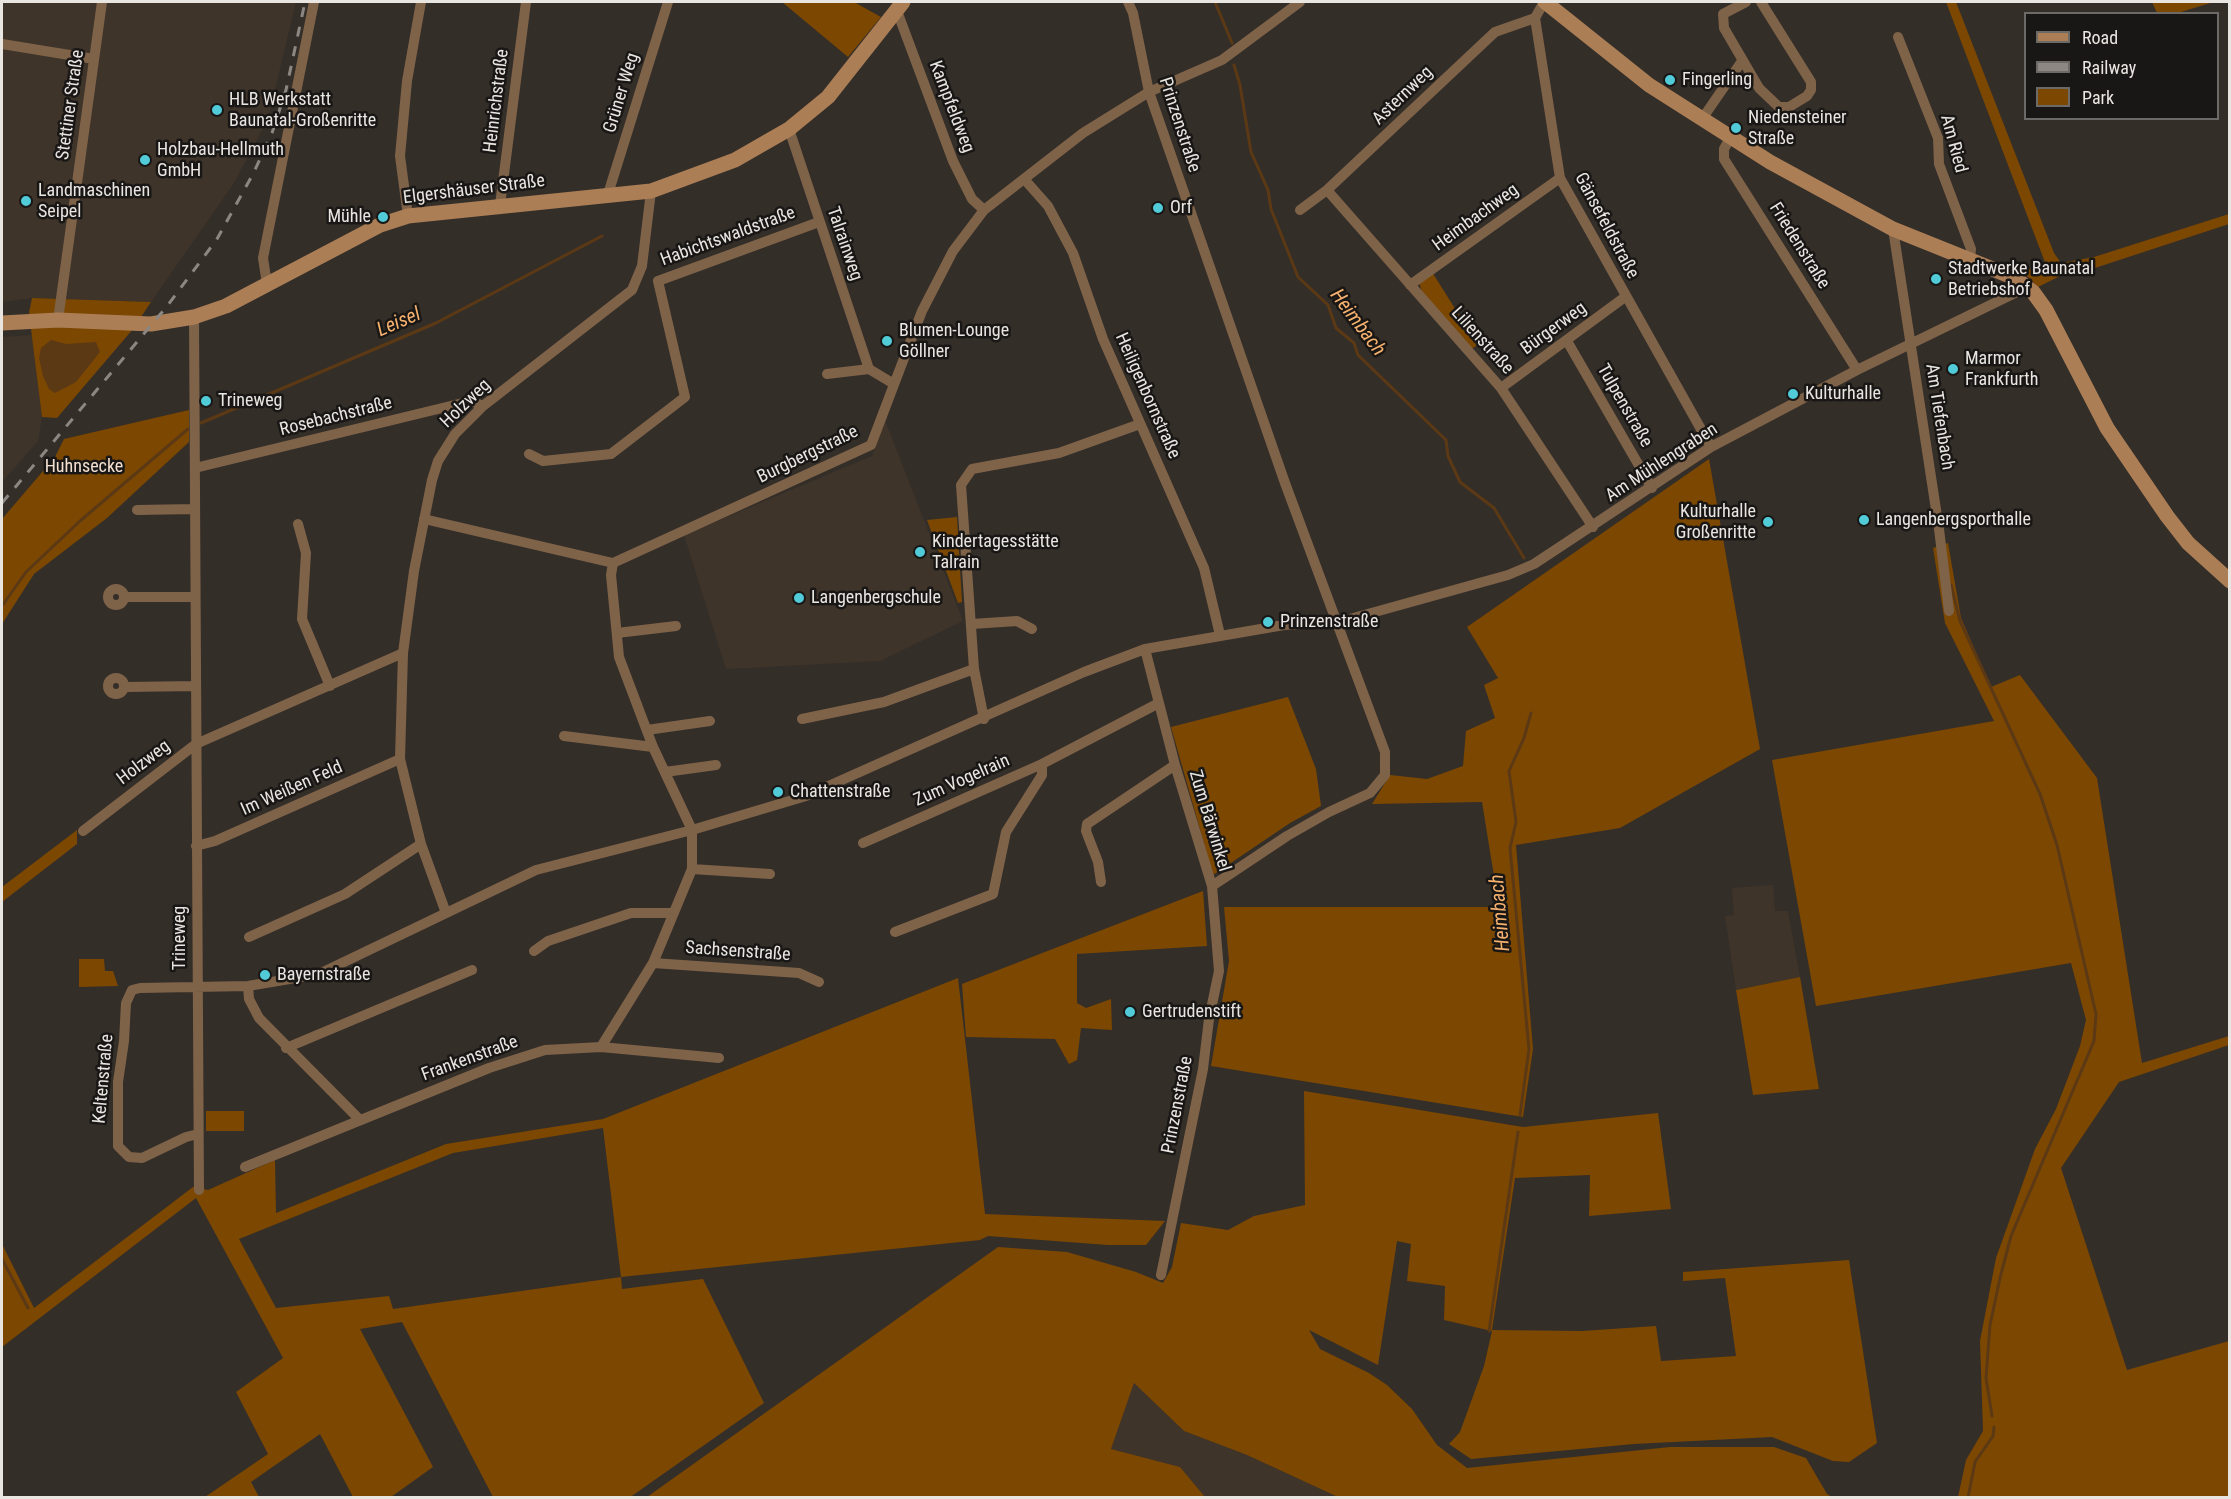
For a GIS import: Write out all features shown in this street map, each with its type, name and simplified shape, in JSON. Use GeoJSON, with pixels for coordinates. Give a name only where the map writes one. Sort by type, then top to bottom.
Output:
{"type":"FeatureCollection","features":[{"type":"Feature","properties":{"kind":"street","name":"Stettiner Straße"},"geometry":{"type":"LineString","coordinates":[[58,320],[102,2]]}},
{"type":"Feature","properties":{"kind":"street"},"geometry":{"type":"LineString","coordinates":[[267,284],[263,258],[314,2]]}},
{"type":"Feature","properties":{"kind":"street"},"geometry":{"type":"LineString","coordinates":[[408,216],[400,156],[407,81],[421,2]]}},
{"type":"Feature","properties":{"kind":"street","name":"Heinrichstraße"},"geometry":{"type":"LineString","coordinates":[[500,206],[526,2]]}},
{"type":"Feature","properties":{"kind":"street","name":"Grüner Weg"},"geometry":{"type":"LineString","coordinates":[[608,194],[668,2]]}},
{"type":"Feature","properties":{"kind":"street","name":"Prinzenstraße"},"geometry":{"type":"LineString","coordinates":[[1128,2],[1133,13],[1149,92],[1285,483],[1339,622],[1385,752],[1385,775],[1370,793],[1329,812],[1287,836],[1212,886],[1219,971],[1209,1019],[1203,1069],[1161,1275]]}},
{"type":"Feature","properties":{"kind":"street","name":"Burgbergstraße"},"geometry":{"type":"LineString","coordinates":[[613,563],[871,445],[922,311],[953,251],[984,210],[1083,133],[1149,92],[1222,60],[1300,2]]}},
{"type":"Feature","properties":{"kind":"street"},"geometry":{"type":"LineString","coordinates":[[1535,18],[1545,2],[1649,85],[1731,138],[1893,229],[2015,278],[2028,288],[2046,310],[2114,438],[2188,543],[2229,582]]}},
{"type":"Feature","properties":{"kind":"street"},"geometry":{"type":"LineString","coordinates":[[1746,2],[1723,14],[1724,28],[1759,88],[1779,106],[1789,107],[1798,104],[1812,90],[1811,82],[1761,2]]}},
{"type":"Feature","properties":{"kind":"street","name":"Elgershäuser Straße"},"geometry":{"type":"LineString","coordinates":[[2,322],[58,320],[135,324],[194,317],[226,306],[380,225],[408,216],[651,191],[735,160],[789,129],[828,97],[900,6]]}},
{"type":"Feature","properties":{"kind":"street","name":"Kampfeldweg"},"geometry":{"type":"LineString","coordinates":[[900,6],[953,161],[972,199],[984,210]]}},
{"type":"Feature","properties":{"kind":"street","name":"Gänsefeldstraße"},"geometry":{"type":"LineString","coordinates":[[1535,18],[1560,178],[1711,447]]}},
{"type":"Feature","properties":{"kind":"street","name":"Asternweg"},"geometry":{"type":"LineString","coordinates":[[1300,210],[1327,190],[1495,32],[1535,18]]}},
{"type":"Feature","properties":{"kind":"street","name":"Am Ried"},"geometry":{"type":"LineString","coordinates":[[1898,37],[1938,138],[1939,164],[1971,249],[1970,260]]}},
{"type":"Feature","properties":{"kind":"street"},"geometry":{"type":"LineString","coordinates":[[2,44],[94,59]]}},
{"type":"Feature","properties":{"kind":"street"},"geometry":{"type":"LineString","coordinates":[[1702,119],[1742,61]]}},
{"type":"Feature","properties":{"kind":"street","name":"Talrainweg"},"geometry":{"type":"LineString","coordinates":[[789,129],[869,369]]}},
{"type":"Feature","properties":{"kind":"street","name":"Friedenstraße"},"geometry":{"type":"LineString","coordinates":[[1731,138],[1724,149],[1724,159],[1857,370]]}},
{"type":"Feature","properties":{"kind":"street","name":"Heimbachweg"},"geometry":{"type":"LineString","coordinates":[[1410,285],[1560,178]]}},
{"type":"Feature","properties":{"kind":"street","name":"Heiligenbornstraße"},"geometry":{"type":"LineString","coordinates":[[1025,180],[1048,206],[1073,253],[1103,339],[1204,568],[1220,635]]}},
{"type":"Feature","properties":{"kind":"street","name":"Lilienstraße"},"geometry":{"type":"LineString","coordinates":[[1327,190],[1502,388],[1593,527]]}},
{"type":"Feature","properties":{"kind":"street","name":"Holzweg"},"geometry":{"type":"LineString","coordinates":[[83,831],[196,744],[404,653],[424,519],[438,461],[455,434],[483,406],[632,290],[642,266],[651,191]]}},
{"type":"Feature","properties":{"kind":"street","name":"Habichtswaldstraße"},"geometry":{"type":"LineString","coordinates":[[529,454],[543,461],[611,454],[685,397],[658,280],[819,222]]}},
{"type":"Feature","properties":{"kind":"street","name":"Am Tiefenbach"},"geometry":{"type":"LineString","coordinates":[[1893,229],[1949,611]]}},
{"type":"Feature","properties":{"kind":"street"},"geometry":{"type":"LineString","coordinates":[[642,266],[658,280]]}},
{"type":"Feature","properties":{"kind":"street","name":"Am Mühlengraben"},"geometry":{"type":"LineString","coordinates":[[1339,622],[1508,575],[1534,564],[1711,447],[1857,370],[2028,288]]}},
{"type":"Feature","properties":{"kind":"street","name":"Bürgerweg"},"geometry":{"type":"LineString","coordinates":[[1502,388],[1625,297]]}},
{"type":"Feature","properties":{"kind":"street","name":"Trineweg"},"geometry":{"type":"LineString","coordinates":[[194,317],[199,1190]]}},
{"type":"Feature","properties":{"kind":"street","name":"Tulpenstraße"},"geometry":{"type":"LineString","coordinates":[[1567,341],[1652,488]]}},
{"type":"Feature","properties":{"kind":"street"},"geometry":{"type":"LineString","coordinates":[[827,374],[869,369],[894,384]]}},
{"type":"Feature","properties":{"kind":"street","name":"Rosebachstraße"},"geometry":{"type":"LineString","coordinates":[[195,468],[471,401],[483,406]]}},
{"type":"Feature","properties":{"kind":"street"},"geometry":{"type":"LineString","coordinates":[[984,719],[974,669],[962,485],[972,469],[1059,453],[1140,424]]}},
{"type":"Feature","properties":{"kind":"street"},"geometry":{"type":"LineString","coordinates":[[137,510],[195,509]]}},
{"type":"Feature","properties":{"kind":"street"},"geometry":{"type":"LineString","coordinates":[[424,519],[613,563],[610,575],[619,657],[653,747],[692,830]]}},
{"type":"Feature","properties":{"kind":"street"},"geometry":{"type":"LineString","coordinates":[[298,525],[306,553],[302,619],[330,686]]}},
{"type":"Feature","properties":{"kind":"street"},"geometry":{"type":"LineString","coordinates":[[124,597],[195,597]]}},
{"type":"Feature","properties":{"kind":"street"},"geometry":{"type":"LineString","coordinates":[[972,624],[1017,621],[1032,629]]}},
{"type":"Feature","properties":{"kind":"street"},"geometry":{"type":"LineString","coordinates":[[197,986],[248,986],[319,974],[536,870],[692,830],[806,796],[984,719],[1084,672],[1145,649],[1284,625],[1339,622]]}},
{"type":"Feature","properties":{"kind":"street"},"geometry":{"type":"LineString","coordinates":[[617,633],[676,626]]}},
{"type":"Feature","properties":{"kind":"street","name":"Zum Bärwinkel"},"geometry":{"type":"LineString","coordinates":[[1145,649],[1174,765],[1212,886]]}},
{"type":"Feature","properties":{"kind":"street"},"geometry":{"type":"LineString","coordinates":[[404,653],[400,759],[421,844],[446,913]]}},
{"type":"Feature","properties":{"kind":"street"},"geometry":{"type":"LineString","coordinates":[[802,719],[884,702],[974,669]]}},
{"type":"Feature","properties":{"kind":"street"},"geometry":{"type":"LineString","coordinates":[[125,687],[196,686]]}},
{"type":"Feature","properties":{"kind":"street","name":"Zum Vogelrain"},"geometry":{"type":"LineString","coordinates":[[863,843],[1042,764],[1159,703]]}},
{"type":"Feature","properties":{"kind":"street"},"geometry":{"type":"LineString","coordinates":[[647,730],[710,721]]}},
{"type":"Feature","properties":{"kind":"street"},"geometry":{"type":"LineString","coordinates":[[564,736],[653,747]]}},
{"type":"Feature","properties":{"kind":"street","name":"Im Weißen Feld"},"geometry":{"type":"LineString","coordinates":[[196,846],[215,841],[400,759]]}},
{"type":"Feature","properties":{"kind":"street","name":"Zum Vogelrain"},"geometry":{"type":"LineString","coordinates":[[895,932],[993,894],[1005,832],[1042,775],[1042,764]]}},
{"type":"Feature","properties":{"kind":"street"},"geometry":{"type":"LineString","coordinates":[[665,772],[716,765]]}},
{"type":"Feature","properties":{"kind":"street","name":"Zum Bärwinkel"},"geometry":{"type":"LineString","coordinates":[[1101,882],[1098,861],[1086,831],[1087,824],[1174,765]]}},
{"type":"Feature","properties":{"kind":"street","name":"Sachsenstraße"},"geometry":{"type":"LineString","coordinates":[[601,1047],[653,963],[674,913],[692,869],[692,830]]}},
{"type":"Feature","properties":{"kind":"street"},"geometry":{"type":"LineString","coordinates":[[249,937],[345,894],[421,844]]}},
{"type":"Feature","properties":{"kind":"street"},"geometry":{"type":"LineString","coordinates":[[692,869],[770,874]]}},
{"type":"Feature","properties":{"kind":"street"},"geometry":{"type":"LineString","coordinates":[[534,951],[548,941],[632,913],[674,913]]}},
{"type":"Feature","properties":{"kind":"street","name":"Sachsenstraße"},"geometry":{"type":"LineString","coordinates":[[653,963],[799,973],[819,982]]}},
{"type":"Feature","properties":{"kind":"street"},"geometry":{"type":"LineString","coordinates":[[286,1048],[472,970]]}},
{"type":"Feature","properties":{"kind":"street","name":"Keltenstraße"},"geometry":{"type":"LineString","coordinates":[[197,986],[140,987],[127,996],[116,1122],[118,1146],[122,1152],[136,1158],[152,1155],[186,1137],[198,1134]]}},
{"type":"Feature","properties":{"kind":"street"},"geometry":{"type":"LineString","coordinates":[[248,986],[253,1009],[286,1048],[359,1119]]}},
{"type":"Feature","properties":{"kind":"street","name":"Frankenstraße"},"geometry":{"type":"LineString","coordinates":[[245,1167],[489,1068],[545,1050],[601,1047],[719,1058]]}},
{"type":"Feature","properties":{"kind":"shaded area"},"geometry":{"type":"Polygon","coordinates":[[[2,2],[296,2],[268,119],[234,183],[151,302],[32,298],[2,302],[2,2]]]}},
{"type":"Feature","properties":{"kind":"shaded area"},"geometry":{"type":"Polygon","coordinates":[[[33,335],[42,417],[38,441],[2,482],[2,337],[33,335]]]}},
{"type":"Feature","properties":{"kind":"shaded area"},"geometry":{"type":"Polygon","coordinates":[[[51,340],[66,344],[96,342],[100,352],[76,382],[55,393],[49,389],[43,376],[39,358],[41,348],[51,340]]]}},
{"type":"Feature","properties":{"kind":"shaded area","name":"Langenbergschule"},"geometry":{"type":"Polygon","coordinates":[[[885,420],[963,621],[880,661],[726,669],[684,535],[872,456],[885,420]]]}},
{"type":"Feature","properties":{"kind":"shaded area"},"geometry":{"type":"Polygon","coordinates":[[[1773,885],[1775,911],[1788,911],[1800,977],[1736,990],[1725,916],[1734,915],[1732,888],[1773,885]]]}},
{"type":"Feature","properties":{"kind":"shaded area"},"geometry":{"type":"Polygon","coordinates":[[[1134,1383],[1184,1431],[1247,1455],[1338,1497],[1205,1497],[1180,1467],[1111,1449],[1134,1383]]]}},
{"type":"Feature","properties":{"kind":"green space"},"geometry":{"type":"Polygon","coordinates":[[[782,2],[854,2],[881,17],[848,57],[782,2]]]}},
{"type":"Feature","properties":{"kind":"green space"},"geometry":{"type":"Polygon","coordinates":[[[1946,2],[1956,2],[2054,253],[2061,263],[2094,257],[2229,214],[2229,224],[2095,268],[2060,276],[2038,287],[2022,271],[2046,265],[1946,2]]]}},
{"type":"Feature","properties":{"kind":"green space"},"geometry":{"type":"Polygon","coordinates":[[[2152,2],[2214,2],[2181,12],[2157,12],[2152,2]]]}},
{"type":"Feature","properties":{"kind":"green space"},"geometry":{"type":"Polygon","coordinates":[[[1432,272],[1478,345],[1471,349],[1422,292],[1419,282],[1432,272]]]}},
{"type":"Feature","properties":{"kind":"green space"},"geometry":{"type":"Polygon","coordinates":[[[32,298],[151,302],[133,329],[57,418],[42,417],[29,313],[32,298]]]}},
{"type":"Feature","properties":{"kind":"green space","name":"Huhnsecke"},"geometry":{"type":"Polygon","coordinates":[[[189,410],[189,442],[107,518],[34,574],[2,624],[2,519],[55,457],[64,439],[189,410]]]}},
{"type":"Feature","properties":{"kind":"green space"},"geometry":{"type":"Polygon","coordinates":[[[1709,459],[1760,749],[1620,828],[1516,845],[1533,1049],[1523,1117],[1211,1066],[1229,961],[1224,907],[1499,907],[1482,802],[1372,804],[1390,775],[1427,779],[1463,766],[1466,731],[1495,718],[1484,685],[1498,678],[1467,627],[1709,459]]]}},
{"type":"Feature","properties":{"kind":"green space"},"geometry":{"type":"Polygon","coordinates":[[[957,517],[962,602],[958,603],[927,520],[957,517]]]}},
{"type":"Feature","properties":{"kind":"green space"},"geometry":{"type":"Polygon","coordinates":[[[1948,543],[1961,618],[1991,687],[2020,675],[2097,778],[2142,1063],[2229,1036],[2229,1045],[2119,1082],[2061,1168],[2127,1370],[2229,1341],[2229,1497],[1958,1497],[1966,1460],[1983,1431],[1980,1341],[1996,1258],[2035,1149],[2056,1109],[2080,1046],[2086,1020],[2071,963],[1816,1006],[1772,760],[1994,721],[1945,623],[1933,548],[1948,543]]]}},
{"type":"Feature","properties":{"kind":"green space"},"geometry":{"type":"Polygon","coordinates":[[[1288,697],[1316,769],[1321,806],[1290,823],[1213,875],[1171,727],[1288,697]]]}},
{"type":"Feature","properties":{"kind":"green space"},"geometry":{"type":"Polygon","coordinates":[[[77,830],[77,844],[2,902],[2,887],[77,830]]]}},
{"type":"Feature","properties":{"kind":"green space"},"geometry":{"type":"Polygon","coordinates":[[[1203,891],[1207,946],[1077,954],[1077,1003],[1086,1008],[1111,999],[1112,1030],[1081,1028],[1077,1060],[1069,1064],[1055,1039],[966,1037],[962,984],[1203,891]]]}},
{"type":"Feature","properties":{"kind":"green space"},"geometry":{"type":"Polygon","coordinates":[[[79,959],[104,959],[105,971],[113,971],[118,986],[79,987],[79,959]]]}},
{"type":"Feature","properties":{"kind":"green space"},"geometry":{"type":"Polygon","coordinates":[[[1800,977],[1819,1089],[1753,1095],[1736,990],[1800,977]]]}},
{"type":"Feature","properties":{"kind":"green space"},"geometry":{"type":"Polygon","coordinates":[[[958,978],[985,1214],[1165,1221],[1146,1245],[1108,1245],[988,1236],[980,1240],[621,1277],[622,1289],[703,1279],[764,1403],[629,1498],[493,1497],[402,1322],[360,1329],[433,1467],[391,1497],[353,1497],[320,1434],[251,1482],[259,1497],[205,1497],[268,1454],[236,1392],[283,1358],[196,1198],[2,1347],[2,1244],[34,1308],[193,1187],[208,1190],[275,1160],[276,1213],[446,1144],[603,1119],[958,978]],[[603,1128],[453,1153],[239,1239],[276,1308],[389,1296],[393,1309],[621,1277],[603,1128]]]}},
{"type":"Feature","properties":{"kind":"green space"},"geometry":{"type":"Polygon","coordinates":[[[1304,1091],[1523,1127],[1658,1113],[1671,1209],[1589,1216],[1590,1175],[1515,1178],[1492,1330],[1582,1331],[1656,1326],[1661,1361],[1736,1356],[1725,1278],[1683,1281],[1683,1272],[1849,1260],[1877,1443],[1849,1462],[1833,1461],[1772,1437],[1634,1444],[1471,1459],[1449,1444],[1460,1432],[1484,1366],[1492,1331],[1444,1320],[1445,1286],[1407,1281],[1411,1244],[1397,1241],[1378,1365],[1309,1330],[1320,1349],[1369,1373],[1387,1385],[1412,1409],[1437,1445],[1467,1468],[1670,1447],[1774,1447],[1806,1458],[1827,1494],[1832,1497],[1338,1497],[1247,1455],[1184,1431],[1134,1383],[1111,1449],[1180,1467],[1205,1497],[647,1497],[998,1247],[1067,1252],[1136,1272],[1163,1283],[1172,1267],[1181,1223],[1228,1230],[1254,1216],[1305,1205],[1304,1091]]]}},
{"type":"Feature","properties":{"kind":"green space"},"geometry":{"type":"Polygon","coordinates":[[[206,1111],[244,1111],[244,1131],[206,1131],[206,1111]]]}},
{"type":"Feature","properties":{"kind":"waterway","name":"Heimbach"},"geometry":{"type":"LineString","coordinates":[[1215,2],[1232,43]]}},
{"type":"Feature","properties":{"kind":"waterway","name":"Heimbach"},"geometry":{"type":"LineString","coordinates":[[1234,65],[1240,85],[1251,152],[1268,190],[1271,209],[1298,277],[1328,305],[1336,328],[1354,343],[1358,355],[1446,440],[1448,456],[1460,482],[1494,508],[1524,558]]}},
{"type":"Feature","properties":{"kind":"waterway","name":"Leisel"},"geometry":{"type":"LineString","coordinates":[[201,423],[436,323],[602,236]]}},
{"type":"Feature","properties":{"kind":"waterway","name":"Leisel"},"geometry":{"type":"LineString","coordinates":[[2,606],[26,572],[80,521],[188,429]]}},
{"type":"Feature","properties":{"kind":"waterway"},"geometry":{"type":"LineString","coordinates":[[1951,585],[1960,621],[2040,794],[2057,845],[2096,1014],[2094,1041],[2011,1236],[2000,1278],[1990,1325],[1986,1378],[1992,1416]]}},
{"type":"Feature","properties":{"kind":"waterway","name":"Heimbach"},"geometry":{"type":"LineString","coordinates":[[1520,1115],[1529,1049],[1510,848],[1516,822],[1509,771],[1524,738],[1531,713]]}},
{"type":"Feature","properties":{"kind":"waterway","name":"Heimbach"},"geometry":{"type":"LineString","coordinates":[[1489,1331],[1518,1132]]}},
{"type":"Feature","properties":{"kind":"waterway"},"geometry":{"type":"LineString","coordinates":[[2,1259],[28,1308]]}},
{"type":"Feature","properties":{"kind":"waterway"},"geometry":{"type":"LineString","coordinates":[[1968,1498],[1975,1462],[1993,1436],[1994,1427]]}},
{"type":"Feature","properties":{"kind":"railway"},"geometry":{"type":"LineString","coordinates":[[2,503],[168,305],[217,239],[253,174],[272,133],[286,90],[305,2]]}},
{"type":"Feature","properties":{"kind":"place","name":"Fingerling"},"geometry":{"type":"Point","coordinates":[1670,80]}},
{"type":"Feature","properties":{"kind":"place","name":"HLB Werkstatt Baunatal-Großenritte"},"geometry":{"type":"Point","coordinates":[217,110]}},
{"type":"Feature","properties":{"kind":"place","name":"Niedensteiner Straße"},"geometry":{"type":"Point","coordinates":[1736,128]}},
{"type":"Feature","properties":{"kind":"place","name":"Holzbau-Hellmuth GmbH"},"geometry":{"type":"Point","coordinates":[145,160]}},
{"type":"Feature","properties":{"kind":"place","name":"Landmaschinen Seipel"},"geometry":{"type":"Point","coordinates":[26,201]}},
{"type":"Feature","properties":{"kind":"place","name":"Orf"},"geometry":{"type":"Point","coordinates":[1158,208]}},
{"type":"Feature","properties":{"kind":"place","name":"Mühle"},"geometry":{"type":"Point","coordinates":[383,217]}},
{"type":"Feature","properties":{"kind":"place","name":"Stadtwerke Baunatal Betriebshof"},"geometry":{"type":"Point","coordinates":[1936,279]}},
{"type":"Feature","properties":{"kind":"place","name":"Blumen-Lounge Göllner"},"geometry":{"type":"Point","coordinates":[887,341]}},
{"type":"Feature","properties":{"kind":"place","name":"Marmor Frankfurth"},"geometry":{"type":"Point","coordinates":[1953,369]}},
{"type":"Feature","properties":{"kind":"place","name":"Kulturhalle"},"geometry":{"type":"Point","coordinates":[1793,394]}},
{"type":"Feature","properties":{"kind":"place","name":"Trineweg"},"geometry":{"type":"Point","coordinates":[206,401]}},
{"type":"Feature","properties":{"kind":"place","name":"Langenbergsporthalle"},"geometry":{"type":"Point","coordinates":[1864,520]}},
{"type":"Feature","properties":{"kind":"place","name":"Kulturhalle Großenritte"},"geometry":{"type":"Point","coordinates":[1768,522]}},
{"type":"Feature","properties":{"kind":"place","name":"Kindertagesstätte Talrain"},"geometry":{"type":"Point","coordinates":[920,552]}},
{"type":"Feature","properties":{"kind":"place","name":"Langenbergschule"},"geometry":{"type":"Point","coordinates":[799,598]}},
{"type":"Feature","properties":{"kind":"place","name":"Prinzenstraße"},"geometry":{"type":"Point","coordinates":[1268,622]}},
{"type":"Feature","properties":{"kind":"place","name":"Chattenstraße"},"geometry":{"type":"Point","coordinates":[778,792]}},
{"type":"Feature","properties":{"kind":"place","name":"Bayernstraße"},"geometry":{"type":"Point","coordinates":[265,975]}},
{"type":"Feature","properties":{"kind":"place","name":"Gertrudenstift"},"geometry":{"type":"Point","coordinates":[1130,1012]}}]}
